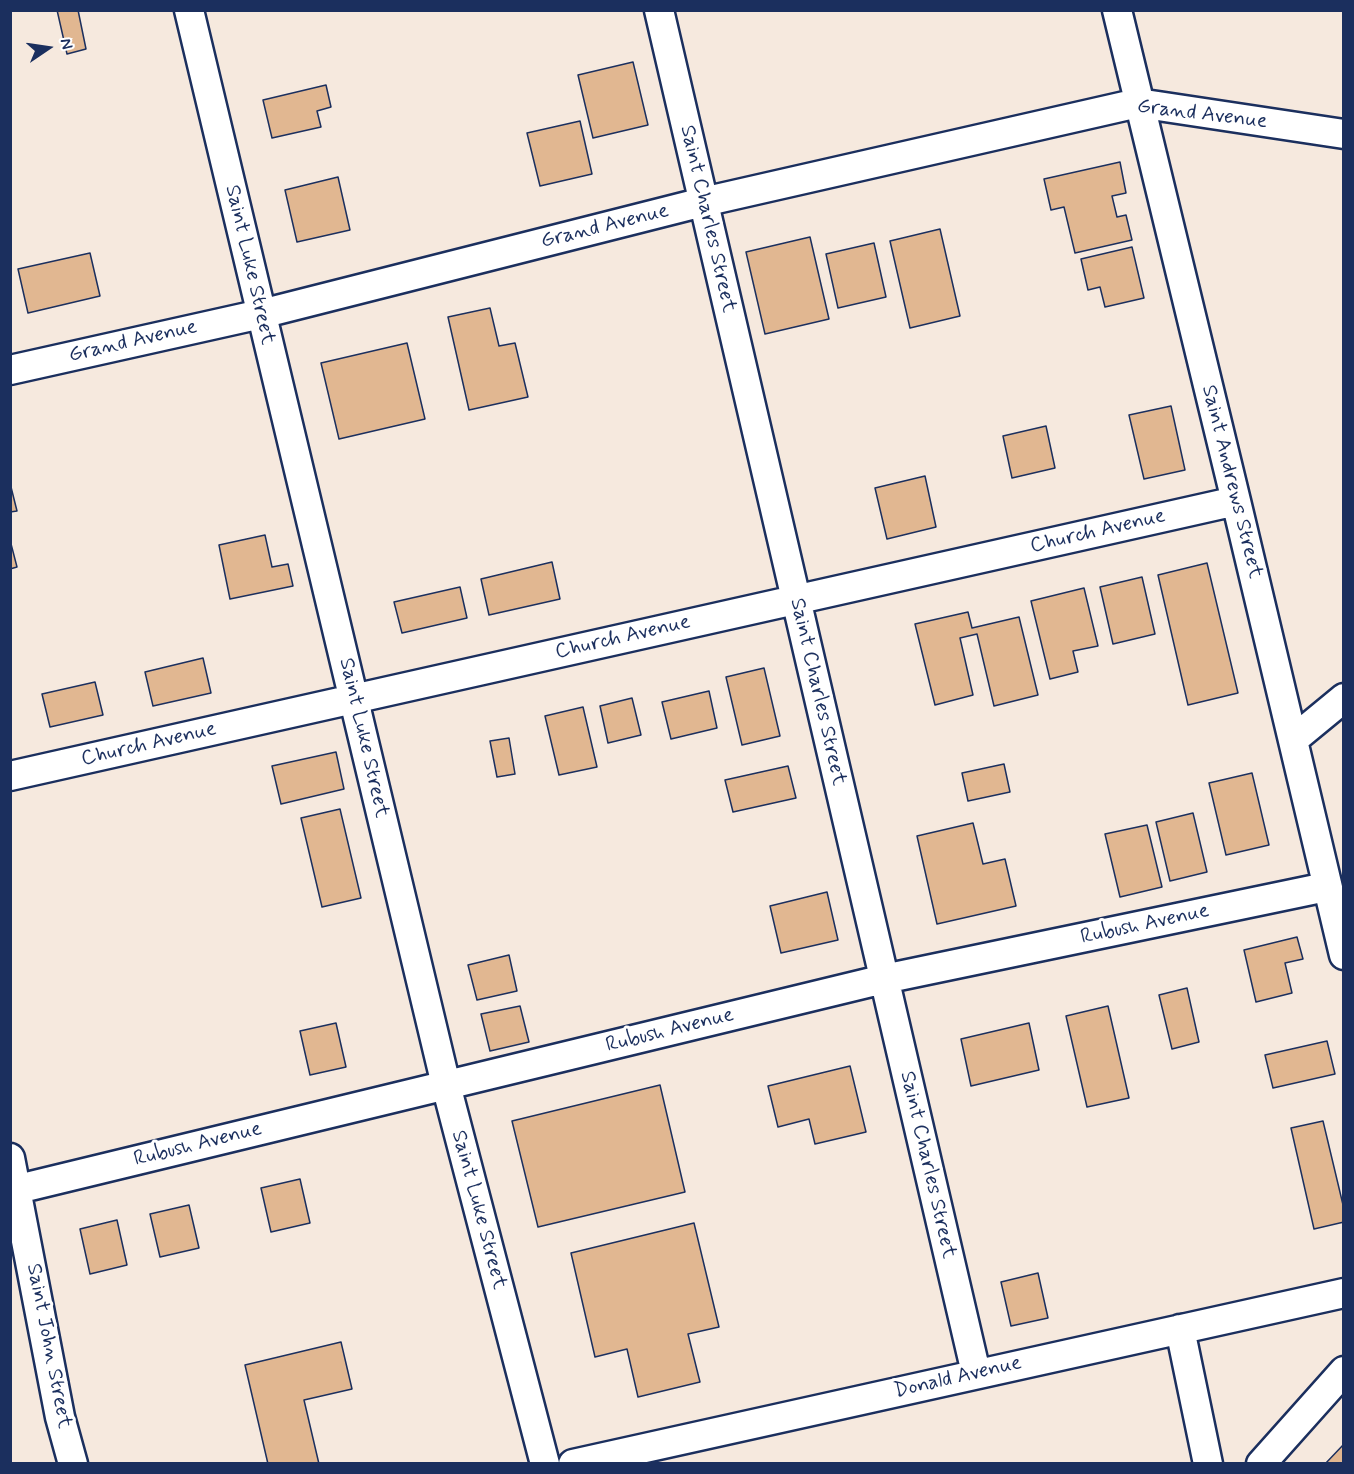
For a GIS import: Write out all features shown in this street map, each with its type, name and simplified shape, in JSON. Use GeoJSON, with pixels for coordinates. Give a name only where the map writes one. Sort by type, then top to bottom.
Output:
{"type":"FeatureCollection","features":[{"type":"Feature","properties":{"kind":"street","name":"Saint Luke Street"},"geometry":{"type":"LineString","coordinates":[[189,10],[446,1085],[545,1464]]}},
{"type":"Feature","properties":{"kind":"street","name":"Saint Charles Street"},"geometry":{"type":"LineString","coordinates":[[659,10],[976,1374]]}},
{"type":"Feature","properties":{"kind":"street","name":"Saint Andrews Street"},"geometry":{"type":"LineString","coordinates":[[1117,10],[1344,955]]}},
{"type":"Feature","properties":{"kind":"street","name":"Grand Avenue"},"geometry":{"type":"LineString","coordinates":[[10,370],[261,314],[703,202],[1138,103],[1344,134]]}},
{"type":"Feature","properties":{"kind":"street","name":"Church Avenue"},"geometry":{"type":"LineString","coordinates":[[10,776],[1236,501]]}},
{"type":"Feature","properties":{"kind":"street"},"geometry":{"type":"LineString","coordinates":[[1293,740],[1344,698]]}},
{"type":"Feature","properties":{"kind":"street","name":"Rubush Avenue"},"geometry":{"type":"LineString","coordinates":[[18,1189],[884,979],[1326,887]]}},
{"type":"Feature","properties":{"kind":"street","name":"Saint John Street"},"geometry":{"type":"LineString","coordinates":[[10,1158],[18,1189],[60,1417],[73,1464]]}},
{"type":"Feature","properties":{"kind":"street","name":"Donald Avenue"},"geometry":{"type":"LineString","coordinates":[[573,1464],[1344,1293]]}},
{"type":"Feature","properties":{"kind":"street"},"geometry":{"type":"LineString","coordinates":[[1180,1329],[1208,1464]]}},
{"type":"Feature","properties":{"kind":"street"},"geometry":{"type":"LineString","coordinates":[[1261,1464],[1344,1371]]}},
{"type":"Feature","properties":{"kind":"building"},"geometry":{"type":"Polygon","coordinates":[[[57,10],[78,10],[86,49],[67,54],[57,10]]]}},
{"type":"Feature","properties":{"kind":"building"},"geometry":{"type":"Polygon","coordinates":[[[633,62],[648,125],[593,138],[578,75],[633,62]]]}},
{"type":"Feature","properties":{"kind":"building"},"geometry":{"type":"Polygon","coordinates":[[[326,85],[331,107],[317,111],[321,127],[272,138],[263,100],[326,85]]]}},
{"type":"Feature","properties":{"kind":"building"},"geometry":{"type":"Polygon","coordinates":[[[580,121],[592,174],[540,186],[527,133],[580,121]]]}},
{"type":"Feature","properties":{"kind":"building"},"geometry":{"type":"Polygon","coordinates":[[[1120,162],[1126,193],[1112,196],[1117,217],[1126,215],[1132,240],[1075,253],[1064,207],[1051,210],[1044,179],[1120,162]]]}},
{"type":"Feature","properties":{"kind":"building"},"geometry":{"type":"Polygon","coordinates":[[[338,177],[350,230],[297,242],[285,190],[338,177]]]}},
{"type":"Feature","properties":{"kind":"building"},"geometry":{"type":"Polygon","coordinates":[[[940,229],[960,316],[910,328],[890,241],[940,229]]]}},
{"type":"Feature","properties":{"kind":"building"},"geometry":{"type":"Polygon","coordinates":[[[810,237],[829,319],[765,334],[746,252],[810,237]]]}},
{"type":"Feature","properties":{"kind":"building"},"geometry":{"type":"Polygon","coordinates":[[[874,243],[886,297],[838,308],[826,254],[874,243]]]}},
{"type":"Feature","properties":{"kind":"building"},"geometry":{"type":"Polygon","coordinates":[[[1132,247],[1144,298],[1105,307],[1100,287],[1088,290],[1081,259],[1132,247]]]}},
{"type":"Feature","properties":{"kind":"building"},"geometry":{"type":"Polygon","coordinates":[[[90,253],[100,296],[28,313],[18,269],[90,253]]]}},
{"type":"Feature","properties":{"kind":"building"},"geometry":{"type":"Polygon","coordinates":[[[490,308],[499,346],[515,343],[528,397],[469,410],[448,317],[490,308]]]}},
{"type":"Feature","properties":{"kind":"building"},"geometry":{"type":"Polygon","coordinates":[[[407,343],[425,419],[339,439],[321,363],[407,343]]]}},
{"type":"Feature","properties":{"kind":"building"},"geometry":{"type":"Polygon","coordinates":[[[1171,406],[1185,470],[1144,479],[1129,415],[1171,406]]]}},
{"type":"Feature","properties":{"kind":"building"},"geometry":{"type":"Polygon","coordinates":[[[1046,426],[1055,468],[1012,478],[1003,436],[1046,426]]]}},
{"type":"Feature","properties":{"kind":"building"},"geometry":{"type":"Polygon","coordinates":[[[925,476],[936,527],[887,539],[875,488],[925,476]]]}},
{"type":"Feature","properties":{"kind":"building"},"geometry":{"type":"Polygon","coordinates":[[[10,483],[17,511],[10,512],[10,483]]]}},
{"type":"Feature","properties":{"kind":"building"},"geometry":{"type":"Polygon","coordinates":[[[265,535],[272,567],[288,564],[293,586],[230,599],[219,545],[265,535]]]}},
{"type":"Feature","properties":{"kind":"building"},"geometry":{"type":"Polygon","coordinates":[[[10,540],[17,567],[10,569],[10,540]]]}},
{"type":"Feature","properties":{"kind":"building"},"geometry":{"type":"Polygon","coordinates":[[[552,562],[560,599],[489,615],[481,579],[552,562]]]}},
{"type":"Feature","properties":{"kind":"building"},"geometry":{"type":"Polygon","coordinates":[[[1207,563],[1238,693],[1188,705],[1158,575],[1207,563]]]}},
{"type":"Feature","properties":{"kind":"building"},"geometry":{"type":"Polygon","coordinates":[[[1142,577],[1155,634],[1113,644],[1100,587],[1142,577]]]}},
{"type":"Feature","properties":{"kind":"building"},"geometry":{"type":"Polygon","coordinates":[[[460,587],[467,618],[402,633],[394,602],[460,587]]]}},
{"type":"Feature","properties":{"kind":"building"},"geometry":{"type":"Polygon","coordinates":[[[1084,588],[1098,646],[1073,651],[1078,672],[1050,679],[1031,601],[1084,588]]]}},
{"type":"Feature","properties":{"kind":"building"},"geometry":{"type":"Polygon","coordinates":[[[968,612],[972,628],[1019,617],[1038,695],[994,706],[977,634],[960,638],[973,695],[935,705],[915,624],[968,612]]]}},
{"type":"Feature","properties":{"kind":"building"},"geometry":{"type":"Polygon","coordinates":[[[203,658],[211,693],[153,706],[145,672],[203,658]]]}},
{"type":"Feature","properties":{"kind":"building"},"geometry":{"type":"Polygon","coordinates":[[[764,668],[780,736],[742,745],[726,677],[764,668]]]}},
{"type":"Feature","properties":{"kind":"building"},"geometry":{"type":"Polygon","coordinates":[[[95,682],[103,715],[50,727],[42,694],[95,682]]]}},
{"type":"Feature","properties":{"kind":"building"},"geometry":{"type":"Polygon","coordinates":[[[709,691],[717,728],[671,739],[662,702],[709,691]]]}},
{"type":"Feature","properties":{"kind":"building"},"geometry":{"type":"Polygon","coordinates":[[[632,698],[641,735],[608,743],[600,706],[632,698]]]}},
{"type":"Feature","properties":{"kind":"building"},"geometry":{"type":"Polygon","coordinates":[[[583,707],[597,767],[559,775],[545,716],[583,707]]]}},
{"type":"Feature","properties":{"kind":"building"},"geometry":{"type":"Polygon","coordinates":[[[509,738],[515,774],[497,777],[490,741],[509,738]]]}},
{"type":"Feature","properties":{"kind":"building"},"geometry":{"type":"Polygon","coordinates":[[[336,752],[344,789],[281,804],[272,766],[336,752]]]}},
{"type":"Feature","properties":{"kind":"building"},"geometry":{"type":"Polygon","coordinates":[[[1004,764],[1010,792],[968,801],[962,773],[1004,764]]]}},
{"type":"Feature","properties":{"kind":"building"},"geometry":{"type":"Polygon","coordinates":[[[788,766],[796,798],[733,812],[725,780],[788,766]]]}},
{"type":"Feature","properties":{"kind":"building"},"geometry":{"type":"Polygon","coordinates":[[[1252,773],[1269,845],[1226,855],[1209,783],[1252,773]]]}},
{"type":"Feature","properties":{"kind":"building"},"geometry":{"type":"Polygon","coordinates":[[[340,809],[361,898],[322,907],[301,818],[340,809]]]}},
{"type":"Feature","properties":{"kind":"building"},"geometry":{"type":"Polygon","coordinates":[[[1193,813],[1207,872],[1170,881],[1156,822],[1193,813]]]}},
{"type":"Feature","properties":{"kind":"building"},"geometry":{"type":"Polygon","coordinates":[[[973,823],[983,864],[1005,859],[1016,906],[937,924],[917,836],[973,823]]]}},
{"type":"Feature","properties":{"kind":"building"},"geometry":{"type":"Polygon","coordinates":[[[1147,825],[1162,887],[1120,897],[1105,834],[1147,825]]]}},
{"type":"Feature","properties":{"kind":"building"},"geometry":{"type":"Polygon","coordinates":[[[827,892],[838,940],[781,953],[770,906],[827,892]]]}},
{"type":"Feature","properties":{"kind":"building"},"geometry":{"type":"Polygon","coordinates":[[[1297,937],[1303,959],[1285,963],[1292,993],[1256,1002],[1244,950],[1297,937]]]}},
{"type":"Feature","properties":{"kind":"building"},"geometry":{"type":"Polygon","coordinates":[[[509,955],[517,991],[477,1000],[468,965],[509,955]]]}},
{"type":"Feature","properties":{"kind":"building"},"geometry":{"type":"Polygon","coordinates":[[[1187,988],[1199,1042],[1172,1049],[1159,995],[1187,988]]]}},
{"type":"Feature","properties":{"kind":"building"},"geometry":{"type":"Polygon","coordinates":[[[520,1006],[529,1042],[490,1051],[481,1014],[520,1006]]]}},
{"type":"Feature","properties":{"kind":"building"},"geometry":{"type":"Polygon","coordinates":[[[1108,1006],[1129,1098],[1087,1107],[1066,1016],[1108,1006]]]}},
{"type":"Feature","properties":{"kind":"building"},"geometry":{"type":"Polygon","coordinates":[[[336,1023],[346,1067],[310,1075],[300,1031],[336,1023]]]}},
{"type":"Feature","properties":{"kind":"building"},"geometry":{"type":"Polygon","coordinates":[[[1029,1023],[1039,1070],[971,1086],[961,1039],[1029,1023]]]}},
{"type":"Feature","properties":{"kind":"building"},"geometry":{"type":"Polygon","coordinates":[[[1327,1041],[1335,1074],[1273,1088],[1265,1055],[1327,1041]]]}},
{"type":"Feature","properties":{"kind":"building"},"geometry":{"type":"Polygon","coordinates":[[[850,1066],[866,1132],[815,1144],[809,1119],[778,1127],[768,1086],[850,1066]]]}},
{"type":"Feature","properties":{"kind":"building"},"geometry":{"type":"Polygon","coordinates":[[[660,1085],[685,1192],[538,1227],[512,1121],[660,1085]]]}},
{"type":"Feature","properties":{"kind":"building"},"geometry":{"type":"Polygon","coordinates":[[[1323,1121],[1344,1209],[1344,1222],[1314,1229],[1291,1128],[1323,1121]]]}},
{"type":"Feature","properties":{"kind":"building"},"geometry":{"type":"Polygon","coordinates":[[[300,1179],[310,1223],[271,1232],[261,1188],[300,1179]]]}},
{"type":"Feature","properties":{"kind":"building"},"geometry":{"type":"Polygon","coordinates":[[[189,1205],[199,1248],[160,1257],[150,1214],[189,1205]]]}},
{"type":"Feature","properties":{"kind":"building"},"geometry":{"type":"Polygon","coordinates":[[[117,1220],[127,1265],[90,1274],[80,1229],[117,1220]]]}},
{"type":"Feature","properties":{"kind":"building"},"geometry":{"type":"Polygon","coordinates":[[[694,1223],[719,1327],[688,1334],[700,1382],[638,1397],[627,1349],[595,1357],[571,1253],[694,1223]]]}},
{"type":"Feature","properties":{"kind":"building"},"geometry":{"type":"Polygon","coordinates":[[[1038,1273],[1048,1318],[1011,1326],[1001,1282],[1038,1273]]]}},
{"type":"Feature","properties":{"kind":"building"},"geometry":{"type":"Polygon","coordinates":[[[341,1342],[352,1389],[304,1400],[319,1464],[268,1464],[245,1365],[341,1342]]]}},
{"type":"Feature","properties":{"kind":"building"},"geometry":{"type":"Polygon","coordinates":[[[1344,1444],[1344,1464],[1325,1464],[1344,1444]]]}}]}
